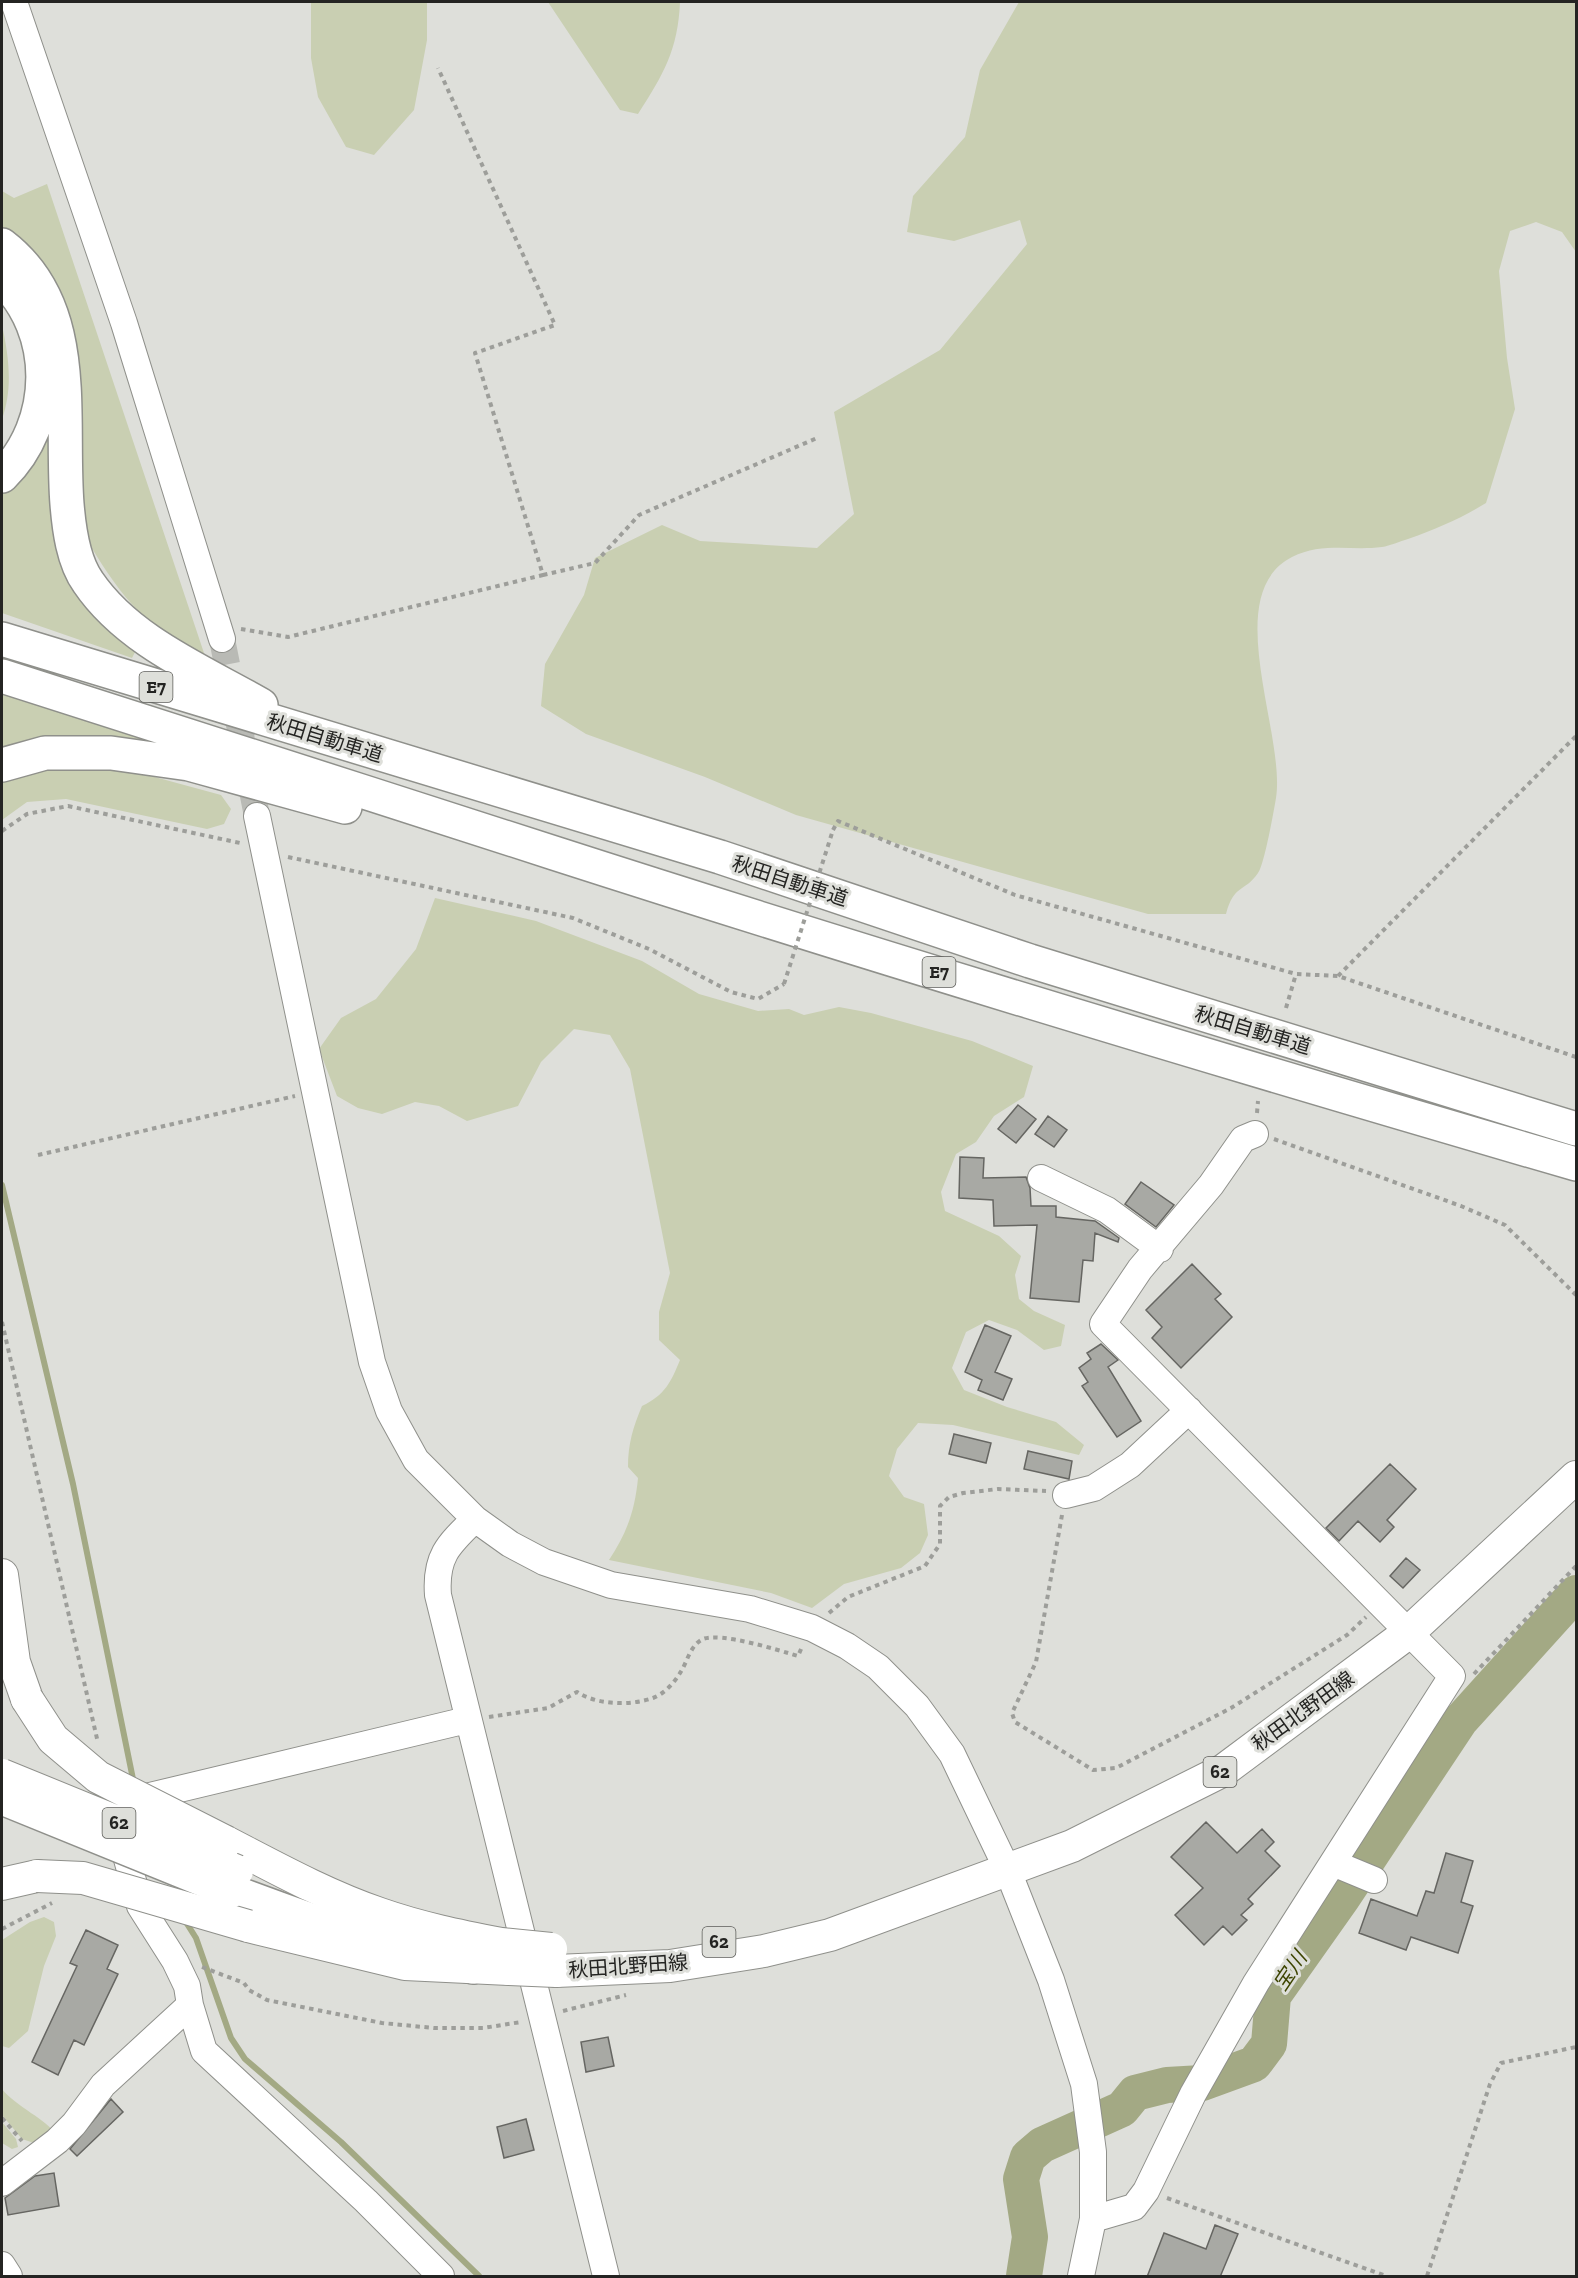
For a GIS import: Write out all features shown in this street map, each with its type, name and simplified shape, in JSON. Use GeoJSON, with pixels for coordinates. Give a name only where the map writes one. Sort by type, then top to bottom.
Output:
{"type":"FeatureCollection","features":[{"type":"Feature","properties":{"kind":"highway"},"geometry":{"type":"LineString","coordinates":[[2,245],[38,284],[55,321],[65,377],[65,472],[70,536],[87,582],[117,613],[176,660],[207,674],[311,734]]}},
{"type":"Feature","properties":{"kind":"highway"},"geometry":{"type":"LineString","coordinates":[[2,279],[16,292],[40,340],[44,384],[34,429],[14,463],[2,476]]}},
{"type":"Feature","properties":{"kind":"highway","name":"秋田自動車道"},"geometry":{"type":"LineString","coordinates":[[2,639],[720,857],[1030,961],[1576,1129]]}},
{"type":"Feature","properties":{"kind":"highway","name":"秋田自動車道"},"geometry":{"type":"LineString","coordinates":[[2,676],[294,767],[556,854],[1376,1106],[1576,1164]]}},
{"type":"Feature","properties":{"kind":"highway"},"geometry":{"type":"LineString","coordinates":[[2,765],[45,753],[111,753],[189,764],[423,829],[556,854]]}},
{"type":"Feature","properties":{"kind":"highway"},"geometry":{"type":"LineString","coordinates":[[2,1798],[231,1868],[333,1929],[394,1948],[473,1967]]}},
{"type":"Feature","properties":{"kind":"main road","name":"秋田北野田線"},"geometry":{"type":"LineString","coordinates":[[473,1967],[505,1956],[554,1960],[668,1950],[825,1922],[885,1915],[1072,1846],[1224,1770],[1408,1633],[1576,1478]]}},
{"type":"Feature","properties":{"kind":"main road"},"geometry":{"type":"LineString","coordinates":[[2,1575],[14,1662],[27,1699],[53,1739],[98,1777],[231,1868],[330,1894],[380,1914],[505,1956]]}},
{"type":"Feature","properties":{"kind":"main road","name":"62"},"geometry":{"type":"LineString","coordinates":[[2,1775],[231,1868]]}},
{"type":"Feature","properties":{"kind":"main road","name":"62"},"geometry":{"type":"LineString","coordinates":[[2,1884],[37,1876],[83,1878],[248,1926],[405,1965],[473,1967]]}},
{"type":"Feature","properties":{"kind":"street"},"geometry":{"type":"LineString","coordinates":[[12,13],[124,323],[221,632]]}},
{"type":"Feature","properties":{"kind":"street"},"geometry":{"type":"LineString","coordinates":[[257,816],[372,1362],[389,1411],[416,1460],[475,1519],[510,1544],[582,1576],[611,1585],[750,1609],[812,1628],[847,1646],[878,1667],[917,1706],[952,1754],[1008,1871],[1051,1980],[1084,2084],[1093,2152],[1093,2219],[1081,2277]]}},
{"type":"Feature","properties":{"kind":"street"},"geometry":{"type":"LineString","coordinates":[[1093,2219],[1134,2207],[1146,2191],[1193,2094],[1256,1983],[1452,1676],[1103,1324],[1140,1269],[1160,1249],[1211,1185],[1243,1138],[1255,1134]]}},
{"type":"Feature","properties":{"kind":"street"},"geometry":{"type":"LineString","coordinates":[[1041,1178],[1107,1210],[1160,1249]]}},
{"type":"Feature","properties":{"kind":"street"},"geometry":{"type":"LineString","coordinates":[[1066,1495],[1094,1488],[1130,1466],[1189,1410]]}},
{"type":"Feature","properties":{"kind":"street"},"geometry":{"type":"LineString","coordinates":[[475,1519],[447,1548],[436,1573],[438,1595],[606,2277]]}},
{"type":"Feature","properties":{"kind":"street"},"geometry":{"type":"LineString","coordinates":[[441,2277],[366,2200],[204,2051],[189,2006],[187,1986],[175,1961],[140,1906],[112,1805],[467,1720]]}},
{"type":"Feature","properties":{"kind":"street"},"geometry":{"type":"LineString","coordinates":[[1333,1863],[1374,1880]]}},
{"type":"Feature","properties":{"kind":"street"},"geometry":{"type":"LineString","coordinates":[[2,2184],[74,2124],[104,2085],[189,2006]]}},
{"type":"Feature","properties":{"kind":"street"},"geometry":{"type":"LineString","coordinates":[[2,2265],[9,2277]]}},
{"type":"Feature","properties":{"kind":"path"},"geometry":{"type":"LineString","coordinates":[[438,69],[555,325],[475,353],[543,575]]}},
{"type":"Feature","properties":{"kind":"path"},"geometry":{"type":"LineString","coordinates":[[221,632],[288,637],[595,563],[639,515],[817,438]]}},
{"type":"Feature","properties":{"kind":"path"},"geometry":{"type":"LineString","coordinates":[[1338,976],[1576,736]]}},
{"type":"Feature","properties":{"kind":"path"},"geometry":{"type":"LineString","coordinates":[[2,831],[27,814],[68,806],[226,838],[265,852],[411,881],[573,918],[649,949],[731,992],[758,999],[784,984],[833,830],[838,821],[1015,895],[1296,974],[1338,976],[1576,1057]]}},
{"type":"Feature","properties":{"kind":"path"},"geometry":{"type":"LineString","coordinates":[[1286,1008],[1296,974]]}},
{"type":"Feature","properties":{"kind":"path"},"geometry":{"type":"LineString","coordinates":[[38,1155],[316,1091]]}},
{"type":"Feature","properties":{"kind":"path"},"geometry":{"type":"LineString","coordinates":[[1255,1134],[1343,1162],[1505,1225],[1576,1295]]}},
{"type":"Feature","properties":{"kind":"path"},"geometry":{"type":"LineString","coordinates":[[2,1322],[99,1748]]}},
{"type":"Feature","properties":{"kind":"path"},"geometry":{"type":"LineString","coordinates":[[467,1720],[548,1708],[577,1692],[588,1699],[622,1703],[653,1698],[666,1690],[680,1673],[694,1647],[703,1639],[727,1639],[798,1656],[812,1628],[848,1597],[925,1566],[940,1544],[940,1506],[949,1497],[998,1489],[1038,1489],[1066,1495],[1036,1662],[1012,1713],[1015,1722],[1094,1770],[1116,1767],[1231,1708],[1347,1635],[1379,1604]]}},
{"type":"Feature","properties":{"kind":"path"},"geometry":{"type":"LineString","coordinates":[[1471,1677],[1576,1566]]}},
{"type":"Feature","properties":{"kind":"path"},"geometry":{"type":"LineString","coordinates":[[2,1929],[56,1901]]}},
{"type":"Feature","properties":{"kind":"path"},"geometry":{"type":"LineString","coordinates":[[199,1966],[228,1976]]}},
{"type":"Feature","properties":{"kind":"path"},"geometry":{"type":"LineString","coordinates":[[1427,2277],[1490,2084],[1501,2063],[1576,2047]]}},
{"type":"Feature","properties":{"kind":"path"},"geometry":{"type":"LineString","coordinates":[[2,2118],[34,2159]]}},
{"type":"Feature","properties":{"kind":"path"},"geometry":{"type":"LineString","coordinates":[[1146,2191],[1386,2277]]}},
{"type":"Feature","properties":{"kind":"green space"},"geometry":{"type":"Polygon","coordinates":[[[311,2],[427,2],[427,40],[414,110],[374,155],[346,147],[318,97],[311,58],[311,2]]]}},
{"type":"Feature","properties":{"kind":"green space"},"geometry":{"type":"Polygon","coordinates":[[[548,2],[680,2],[676,34],[668,61],[638,114],[620,110],[548,2]]]}},
{"type":"Feature","properties":{"kind":"green space"},"geometry":{"type":"Polygon","coordinates":[[[1019,2],[1576,2],[1576,252],[1562,232],[1536,222],[1510,231],[1499,271],[1507,358],[1515,409],[1486,503],[1448,523],[1388,546],[1326,548],[1303,552],[1292,557],[1271,575],[1260,601],[1257,633],[1260,667],[1277,771],[1276,798],[1263,860],[1258,873],[1232,898],[1226,914],[1148,914],[796,815],[705,777],[586,734],[541,706],[545,664],[584,595],[595,558],[662,525],[700,541],[817,548],[854,514],[834,412],[940,350],[1027,244],[1020,220],[954,241],[907,232],[913,196],[965,137],[980,70],[1019,2]]]}},
{"type":"Feature","properties":{"kind":"green space"},"geometry":{"type":"Polygon","coordinates":[[[47,184],[205,656],[167,635],[138,611],[114,582],[90,545],[2,229],[2,191],[14,198],[47,184]]]}},
{"type":"Feature","properties":{"kind":"green space"},"geometry":{"type":"Polygon","coordinates":[[[2,325],[9,384],[2,419],[2,325]]]}},
{"type":"Feature","properties":{"kind":"green space"},"geometry":{"type":"Polygon","coordinates":[[[52,396],[55,507],[137,648],[132,658],[2,613],[2,483],[52,396]]]}},
{"type":"Feature","properties":{"kind":"green space"},"geometry":{"type":"Polygon","coordinates":[[[2,690],[212,753],[2,752],[2,690]]]}},
{"type":"Feature","properties":{"kind":"green space"},"geometry":{"type":"Polygon","coordinates":[[[71,762],[129,770],[221,795],[231,809],[224,824],[207,829],[66,799],[27,802],[2,820],[2,779],[71,762]]]}},
{"type":"Feature","properties":{"kind":"green space"},"geometry":{"type":"Polygon","coordinates":[[[435,898],[536,921],[642,961],[699,994],[758,1011],[789,1009],[804,1015],[839,1007],[871,1013],[972,1041],[1033,1066],[1024,1097],[994,1116],[976,1142],[956,1154],[941,1192],[945,1211],[999,1236],[1021,1256],[1015,1275],[1019,1299],[1034,1311],[1065,1325],[1061,1346],[1044,1350],[1017,1330],[989,1320],[966,1332],[952,1368],[964,1390],[1007,1407],[1056,1422],[1084,1445],[1079,1455],[953,1425],[918,1423],[897,1449],[889,1476],[904,1497],[924,1504],[928,1535],[920,1553],[901,1568],[844,1584],[812,1608],[771,1593],[609,1560],[625,1531],[635,1501],[638,1478],[628,1467],[628,1459],[636,1421],[642,1406],[650,1402],[666,1387],[680,1360],[659,1340],[659,1312],[670,1273],[630,1069],[610,1035],[574,1029],[541,1062],[518,1106],[467,1121],[439,1106],[415,1102],[382,1114],[358,1108],[337,1096],[319,1049],[341,1018],[376,999],[416,949],[435,898]]]}},
{"type":"Feature","properties":{"kind":"green space"},"geometry":{"type":"Polygon","coordinates":[[[44,1917],[54,1922],[56,1936],[44,1966],[28,2031],[9,2048],[2,2046],[2,1940],[30,1922],[44,1917]]]}},
{"type":"Feature","properties":{"kind":"green space"},"geometry":{"type":"Polygon","coordinates":[[[2,2089],[46,2123],[54,2133],[34,2143],[22,2139],[2,2115],[2,2089]]]}},
{"type":"Feature","properties":{"kind":"green space"},"geometry":{"type":"Polygon","coordinates":[[[2,2122],[16,2139],[18,2147],[12,2149],[2,2143],[2,2122]]]}},
{"type":"Feature","properties":{"kind":"building"},"geometry":{"type":"Polygon","coordinates":[[[1018,1105],[1036,1119],[1016,1143],[998,1129],[1018,1105]]]}},
{"type":"Feature","properties":{"kind":"building"},"geometry":{"type":"Polygon","coordinates":[[[1048,1116],[1067,1130],[1054,1147],[1035,1134],[1048,1116]]]}},
{"type":"Feature","properties":{"kind":"building"},"geometry":{"type":"Polygon","coordinates":[[[960,1157],[984,1158],[983,1178],[1026,1177],[1030,1188],[1031,1206],[1056,1206],[1056,1217],[1095,1221],[1119,1238],[1118,1242],[1095,1233],[1093,1261],[1083,1260],[1079,1302],[1030,1298],[1037,1225],[994,1226],[993,1200],[959,1198],[960,1157]]]}},
{"type":"Feature","properties":{"kind":"building"},"geometry":{"type":"Polygon","coordinates":[[[1141,1182],[1174,1205],[1156,1227],[1125,1204],[1141,1182]]]}},
{"type":"Feature","properties":{"kind":"building"},"geometry":{"type":"Polygon","coordinates":[[[1192,1264],[1221,1294],[1215,1299],[1232,1317],[1181,1368],[1152,1338],[1162,1327],[1146,1310],[1192,1264]]]}},
{"type":"Feature","properties":{"kind":"building"},"geometry":{"type":"Polygon","coordinates":[[[985,1325],[1011,1336],[995,1372],[1012,1379],[1003,1400],[978,1390],[982,1380],[965,1372],[985,1325]]]}},
{"type":"Feature","properties":{"kind":"building"},"geometry":{"type":"Polygon","coordinates":[[[1101,1344],[1118,1360],[1108,1367],[1141,1421],[1117,1437],[1082,1386],[1088,1382],[1079,1368],[1091,1359],[1087,1353],[1101,1344]]]}},
{"type":"Feature","properties":{"kind":"building"},"geometry":{"type":"Polygon","coordinates":[[[954,1434],[991,1443],[986,1463],[949,1454],[954,1434]]]}},
{"type":"Feature","properties":{"kind":"building"},"geometry":{"type":"Polygon","coordinates":[[[1028,1451],[1072,1461],[1069,1479],[1024,1469],[1028,1451]]]}},
{"type":"Feature","properties":{"kind":"building"},"geometry":{"type":"Polygon","coordinates":[[[1390,1464],[1416,1489],[1387,1520],[1394,1527],[1380,1542],[1358,1521],[1339,1541],[1326,1528],[1390,1464]]]}},
{"type":"Feature","properties":{"kind":"building"},"geometry":{"type":"Polygon","coordinates":[[[1406,1558],[1420,1570],[1403,1588],[1390,1576],[1406,1558]]]}},
{"type":"Feature","properties":{"kind":"building"},"geometry":{"type":"Polygon","coordinates":[[[1206,1822],[1237,1853],[1262,1829],[1274,1842],[1265,1851],[1280,1866],[1248,1899],[1253,1904],[1241,1915],[1247,1920],[1232,1935],[1223,1926],[1204,1945],[1175,1915],[1203,1888],[1171,1857],[1206,1822]]]}},
{"type":"Feature","properties":{"kind":"building"},"geometry":{"type":"Polygon","coordinates":[[[1446,1853],[1473,1861],[1461,1902],[1473,1906],[1458,1953],[1411,1937],[1406,1950],[1359,1933],[1371,1899],[1417,1916],[1426,1891],[1434,1893],[1446,1853]]]}},
{"type":"Feature","properties":{"kind":"building"},"geometry":{"type":"Polygon","coordinates":[[[86,1930],[118,1945],[107,1969],[118,1974],[84,2045],[74,2040],[58,2075],[32,2062],[77,1966],[70,1963],[86,1930]]]}},
{"type":"Feature","properties":{"kind":"building"},"geometry":{"type":"Polygon","coordinates":[[[608,2037],[614,2066],[586,2072],[581,2042],[608,2037]]]}},
{"type":"Feature","properties":{"kind":"building"},"geometry":{"type":"Polygon","coordinates":[[[111,2099],[123,2112],[77,2156],[70,2149],[111,2099]]]}},
{"type":"Feature","properties":{"kind":"building"},"geometry":{"type":"Polygon","coordinates":[[[526,2119],[534,2150],[504,2158],[497,2127],[526,2119]]]}},
{"type":"Feature","properties":{"kind":"building"},"geometry":{"type":"Polygon","coordinates":[[[54,2173],[59,2206],[8,2215],[5,2198],[35,2176],[54,2173]]]}},
{"type":"Feature","properties":{"kind":"building"},"geometry":{"type":"Polygon","coordinates":[[[1215,2225],[1238,2234],[1220,2277],[1147,2277],[1164,2233],[1206,2249],[1215,2225]]]}},
{"type":"Feature","properties":{"kind":"waterway"},"geometry":{"type":"LineString","coordinates":[[2,1185],[73,1484],[134,1784]]}},
{"type":"Feature","properties":{"kind":"waterway","name":"宝川"},"geometry":{"type":"LineString","coordinates":[[1024,2276],[1030,2237],[1021,2179],[1028,2157],[1042,2145],[1122,2109],[1135,2093],[1167,2085],[1202,2083],[1254,2064],[1269,2044],[1273,1996],[1343,1897],[1460,1721],[1576,1593]]}},
{"type":"Feature","properties":{"kind":"waterway"},"geometry":{"type":"LineString","coordinates":[[184,1919],[196,1938],[231,2038],[245,2059],[341,2142],[479,2276]]}},
{"type":"Feature","properties":{"kind":"tunnel"},"geometry":{"type":"LineString","coordinates":[[222,639],[257,816]]}}]}
